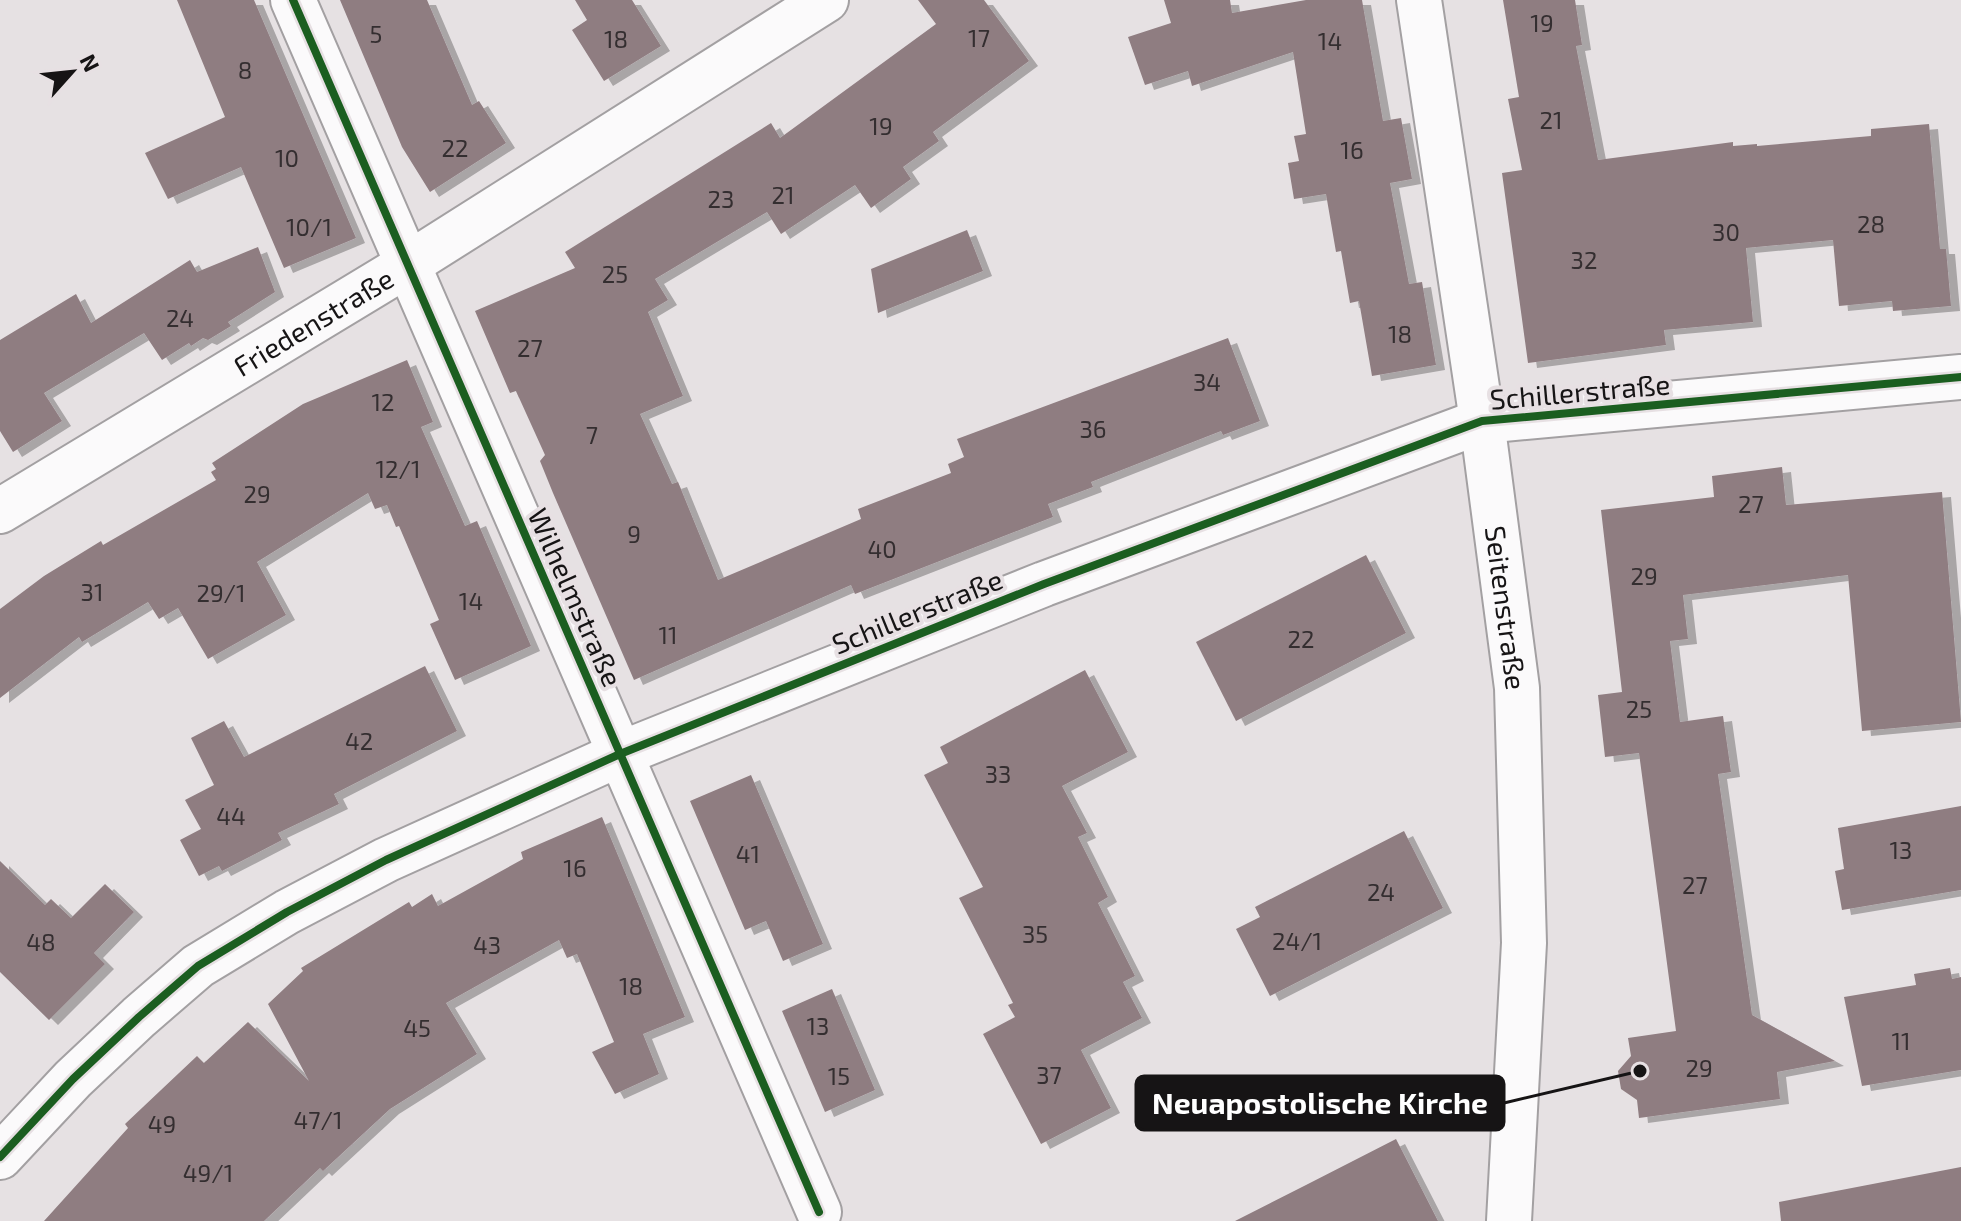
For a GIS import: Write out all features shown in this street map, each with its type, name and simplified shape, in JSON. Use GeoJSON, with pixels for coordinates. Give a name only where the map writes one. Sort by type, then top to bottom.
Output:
{"type":"FeatureCollection","features":[{"type":"Feature","properties":{"kind":"street","name":"Wilhelmstraße"},"geometry":{"type":"LineString","coordinates":[[293,0],[819,1212]]}},
{"type":"Feature","properties":{"kind":"street","name":"Friedenstraße"},"geometry":{"type":"LineString","coordinates":[[0,511],[407,265],[826,0]]}},
{"type":"Feature","properties":{"kind":"street","name":"Seitenstraße"},"geometry":{"type":"LineString","coordinates":[[1419,0],[1482,421],[1517,688],[1524,943],[1509,1221]]}},
{"type":"Feature","properties":{"kind":"street","name":"Schillerstraße"},"geometry":{"type":"LineString","coordinates":[[0,1157],[73,1079],[198,966],[287,912],[386,860],[620,754],[1044,584],[1482,421],[1961,377]]}},
{"type":"Feature","properties":{"kind":"building"},"geometry":{"type":"Polygon","coordinates":[[[177,0],[254,0],[356,238],[284,268],[241,167],[168,199],[145,153],[225,117],[177,0]]]}},
{"type":"Feature","properties":{"kind":"building"},"geometry":{"type":"Polygon","coordinates":[[[340,0],[427,0],[472,105],[479,101],[506,143],[430,192],[402,147],[340,0]]]}},
{"type":"Feature","properties":{"kind":"building"},"geometry":{"type":"Polygon","coordinates":[[[575,0],[632,0],[661,46],[604,81],[572,30],[587,20],[575,0]]]}},
{"type":"Feature","properties":{"kind":"building"},"geometry":{"type":"Polygon","coordinates":[[[918,0],[984,0],[1029,61],[933,132],[939,141],[903,167],[911,179],[871,208],[855,185],[781,234],[767,212],[655,279],[668,300],[648,312],[683,396],[640,414],[672,484],[678,482],[718,580],[861,519],[858,509],[951,473],[948,464],[964,457],[957,439],[1228,338],[1260,421],[1223,435],[1221,431],[1091,482],[1093,487],[1048,504],[1053,517],[855,594],[851,585],[634,680],[540,461],[545,455],[516,391],[510,393],[475,311],[575,268],[565,252],[771,123],[780,138],[936,24],[918,0]]]}},
{"type":"Feature","properties":{"kind":"building"},"geometry":{"type":"Polygon","coordinates":[[[1164,0],[1230,0],[1232,13],[1306,0],[1362,0],[1383,121],[1401,118],[1412,179],[1390,183],[1409,284],[1422,282],[1436,365],[1372,376],[1359,301],[1350,303],[1341,251],[1336,252],[1326,194],[1294,199],[1288,163],[1299,161],[1294,136],[1306,134],[1293,52],[1192,86],[1188,71],[1145,85],[1128,37],[1171,23],[1164,0]]]}},
{"type":"Feature","properties":{"kind":"building"},"geometry":{"type":"Polygon","coordinates":[[[1503,0],[1575,0],[1582,45],[1576,46],[1598,160],[1733,142],[1733,146],[1757,146],[1871,136],[1871,129],[1929,124],[1940,249],[1946,249],[1951,306],[1893,311],[1892,301],[1839,306],[1833,240],[1746,248],[1753,322],[1664,330],[1666,345],[1528,363],[1502,173],[1522,170],[1508,99],[1519,97],[1503,0]]]}},
{"type":"Feature","properties":{"kind":"building"},"geometry":{"type":"Polygon","coordinates":[[[967,230],[983,271],[878,313],[871,269],[967,230]]]}},
{"type":"Feature","properties":{"kind":"building"},"geometry":{"type":"Polygon","coordinates":[[[258,247],[275,292],[228,322],[231,326],[208,340],[203,338],[191,346],[189,343],[162,360],[144,333],[44,393],[62,421],[13,452],[0,431],[0,340],[76,294],[91,323],[190,260],[197,272],[258,247]]]}},
{"type":"Feature","properties":{"kind":"building"},"geometry":{"type":"Polygon","coordinates":[[[407,360],[433,422],[421,427],[465,526],[477,521],[531,646],[455,680],[430,624],[439,620],[399,526],[396,527],[387,505],[375,509],[368,493],[257,562],[286,615],[208,659],[178,608],[159,619],[148,602],[82,642],[79,637],[0,698],[0,609],[44,576],[101,541],[103,545],[216,480],[211,472],[216,469],[212,463],[303,404],[407,360]]]}},
{"type":"Feature","properties":{"kind":"building"},"geometry":{"type":"Polygon","coordinates":[[[1782,467],[1786,505],[1942,492],[1961,722],[1862,731],[1848,575],[1683,595],[1688,639],[1670,641],[1680,722],[1723,716],[1731,772],[1718,774],[1752,1015],[1835,1061],[1777,1072],[1780,1099],[1639,1118],[1637,1100],[1621,1089],[1618,1071],[1631,1056],[1628,1038],[1676,1031],[1639,753],[1605,757],[1598,695],[1622,692],[1601,510],[1714,497],[1712,476],[1782,467]]]}},
{"type":"Feature","properties":{"kind":"building"},"geometry":{"type":"Polygon","coordinates":[[[1366,555],[1406,633],[1236,721],[1196,642],[1366,555]]]}},
{"type":"Feature","properties":{"kind":"building"},"geometry":{"type":"Polygon","coordinates":[[[425,666],[457,731],[334,794],[339,804],[278,833],[282,840],[222,871],[219,866],[199,876],[180,840],[201,829],[185,800],[214,785],[191,738],[224,721],[244,757],[425,666]]]}},
{"type":"Feature","properties":{"kind":"building"},"geometry":{"type":"Polygon","coordinates":[[[1085,670],[1128,752],[1062,786],[1087,833],[1078,837],[1108,897],[1098,903],[1135,976],[1123,982],[1142,1018],[1081,1050],[1111,1108],[1041,1144],[983,1034],[1015,1017],[1008,1005],[1013,1003],[959,898],[983,887],[924,775],[948,763],[940,747],[1085,670]]]}},
{"type":"Feature","properties":{"kind":"building"},"geometry":{"type":"Polygon","coordinates":[[[751,775],[823,944],[783,961],[766,921],[745,930],[690,801],[751,775]]]}},
{"type":"Feature","properties":{"kind":"building"},"geometry":{"type":"Polygon","coordinates":[[[1961,806],[1961,890],[1842,910],[1835,871],[1844,869],[1838,828],[1961,806]]]}},
{"type":"Feature","properties":{"kind":"building"},"geometry":{"type":"Polygon","coordinates":[[[602,817],[685,1017],[643,1034],[659,1074],[615,1094],[592,1052],[614,1042],[577,954],[567,958],[559,940],[446,1003],[477,1054],[390,1109],[323,1171],[320,1168],[264,1221],[44,1221],[128,1128],[125,1124],[197,1056],[204,1063],[248,1022],[309,1081],[268,1004],[303,971],[301,968],[409,902],[412,907],[432,894],[438,906],[523,859],[521,852],[602,817]]]}},
{"type":"Feature","properties":{"kind":"building"},"geometry":{"type":"Polygon","coordinates":[[[1404,831],[1443,908],[1270,996],[1236,929],[1260,917],[1255,907],[1404,831]]]}},
{"type":"Feature","properties":{"kind":"building"},"geometry":{"type":"Polygon","coordinates":[[[0,861],[45,905],[51,899],[71,918],[105,884],[134,912],[94,953],[105,964],[49,1020],[0,972],[0,861]]]}},
{"type":"Feature","properties":{"kind":"building"},"geometry":{"type":"Polygon","coordinates":[[[1950,968],[1952,979],[1961,977],[1961,1070],[1862,1086],[1844,997],[1916,985],[1914,974],[1950,968]]]}},
{"type":"Feature","properties":{"kind":"building"},"geometry":{"type":"Polygon","coordinates":[[[832,989],[875,1090],[825,1112],[782,1011],[832,989]]]}},
{"type":"Feature","properties":{"kind":"building"},"geometry":{"type":"Polygon","coordinates":[[[1396,1139],[1438,1221],[1235,1221],[1306,1185],[1396,1139]]]}},
{"type":"Feature","properties":{"kind":"building"},"geometry":{"type":"Polygon","coordinates":[[[1961,1167],[1961,1221],[1781,1221],[1779,1202],[1961,1167]]]}},
{"type":"Feature","properties":{"kind":"cycle path"},"geometry":{"type":"LineString","coordinates":[[293,0],[819,1212]]}},
{"type":"Feature","properties":{"kind":"cycle path"},"geometry":{"type":"LineString","coordinates":[[0,1157],[73,1079],[198,966],[287,912],[386,860],[620,754],[1044,584],[1482,421],[1961,377]]}},
{"type":"Feature","properties":{"kind":"place","name":"Neuapostolische Kirche"},"geometry":{"type":"Point","coordinates":[1640,1071]}}]}
